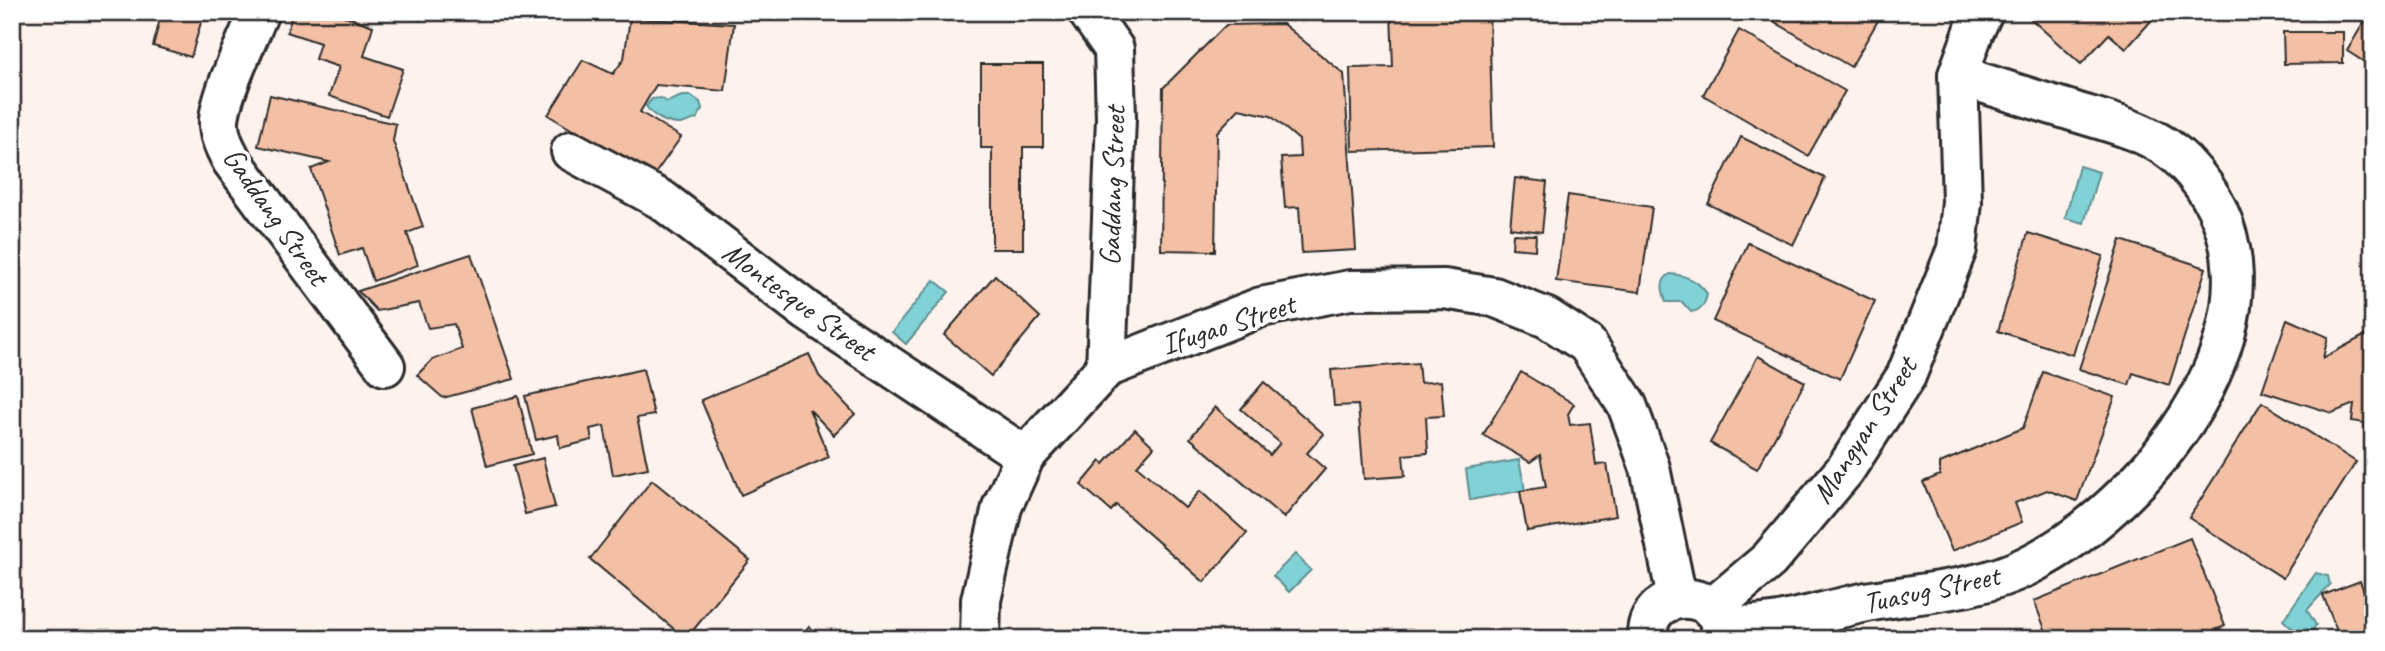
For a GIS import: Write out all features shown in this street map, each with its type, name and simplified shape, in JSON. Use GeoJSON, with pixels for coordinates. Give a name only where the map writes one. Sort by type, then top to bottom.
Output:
{"type":"FeatureCollection","features":[{"type":"Feature","properties":{"kind":"street","name":"Gaddang Street"},"geometry":{"type":"LineString","coordinates":[[259,12],[226,95],[219,120],[222,143],[232,161],[384,366]]}},
{"type":"Feature","properties":{"kind":"street","name":"Gaddang Street"},"geometry":{"type":"LineString","coordinates":[[1088,12],[1114,49],[1116,118],[1106,368]]}},
{"type":"Feature","properties":{"kind":"street","name":"Mangyan Street"},"geometry":{"type":"LineString","coordinates":[[1647,639],[1649,620],[1665,602],[1708,618],[1769,560],[1844,470],[1906,376],[1957,249],[1962,202],[1958,75],[1983,12]]}},
{"type":"Feature","properties":{"kind":"street","name":"Tuasug Street"},"geometry":{"type":"LineString","coordinates":[[1708,618],[1776,622],[1871,601],[1978,584],[2027,567],[2089,529],[2148,473],[2188,419],[2221,353],[2234,298],[2228,235],[2209,193],[2183,161],[2146,135],[1958,75]]}},
{"type":"Feature","properties":{"kind":"street","name":"Montesque Street"},"geometry":{"type":"LineString","coordinates":[[571,151],[662,200],[807,311],[1025,456]]}},
{"type":"Feature","properties":{"kind":"street","name":"Ifugao Street"},"geometry":{"type":"LineString","coordinates":[[980,639],[981,600],[1002,507],[1025,456],[1106,368],[1261,307],[1350,290],[1444,289],[1494,297],[1547,317],[1587,344],[1627,405],[1708,618]]}},
{"type":"Feature","properties":{"kind":"water"},"geometry":{"type":"Polygon","coordinates":[[[682,96],[691,96],[700,102],[702,109],[697,119],[681,124],[670,123],[656,116],[646,106],[652,99],[661,98],[667,102],[682,96]]]}},
{"type":"Feature","properties":{"kind":"water"},"geometry":{"type":"Polygon","coordinates":[[[2079,166],[2099,172],[2084,223],[2065,218],[2079,166]]]}},
{"type":"Feature","properties":{"kind":"water"},"geometry":{"type":"Polygon","coordinates":[[[1670,274],[1691,280],[1704,289],[1707,294],[1704,304],[1698,310],[1691,312],[1682,302],[1666,302],[1663,283],[1670,274]]]}},
{"type":"Feature","properties":{"kind":"water"},"geometry":{"type":"Polygon","coordinates":[[[934,280],[949,292],[906,344],[892,332],[934,280]]]}},
{"type":"Feature","properties":{"kind":"water"},"geometry":{"type":"Polygon","coordinates":[[[1519,460],[1525,490],[1470,500],[1466,469],[1519,460]]]}},
{"type":"Feature","properties":{"kind":"water"},"geometry":{"type":"Polygon","coordinates":[[[1295,554],[1311,570],[1289,592],[1273,576],[1295,554]]]}},
{"type":"Feature","properties":{"kind":"water"},"geometry":{"type":"Polygon","coordinates":[[[2316,573],[2328,576],[2330,585],[2307,610],[2316,625],[2312,631],[2307,632],[2293,629],[2283,620],[2316,573]]]}},
{"type":"Feature","properties":{"kind":"building"},"geometry":{"type":"Polygon","coordinates":[[[135,12],[204,12],[191,57],[153,46],[160,19],[135,12]]]}},
{"type":"Feature","properties":{"kind":"building"},"geometry":{"type":"Polygon","coordinates":[[[293,12],[333,12],[373,26],[364,56],[403,69],[387,116],[329,96],[339,67],[315,59],[320,43],[287,32],[293,12]]]}},
{"type":"Feature","properties":{"kind":"building"},"geometry":{"type":"Polygon","coordinates":[[[398,12],[423,12],[421,20],[398,12]]]}},
{"type":"Feature","properties":{"kind":"building"},"geometry":{"type":"Polygon","coordinates":[[[1391,12],[1489,12],[1493,147],[1352,151],[1350,68],[1393,67],[1391,12]]]}},
{"type":"Feature","properties":{"kind":"building"},"geometry":{"type":"Polygon","coordinates":[[[1764,12],[1883,12],[1851,67],[1763,15],[1764,12]]]}},
{"type":"Feature","properties":{"kind":"building"},"geometry":{"type":"Polygon","coordinates":[[[2038,12],[2159,12],[2126,49],[2109,34],[2081,64],[2031,19],[2038,12]]]}},
{"type":"Feature","properties":{"kind":"building"},"geometry":{"type":"Polygon","coordinates":[[[630,18],[734,24],[725,91],[656,85],[640,112],[681,137],[652,178],[548,115],[583,60],[613,74],[624,59],[630,18]]]}},
{"type":"Feature","properties":{"kind":"building"},"geometry":{"type":"Polygon","coordinates":[[[2364,22],[2373,27],[2373,52],[2366,63],[2347,51],[2364,22]]]}},
{"type":"Feature","properties":{"kind":"building"},"geometry":{"type":"Polygon","coordinates":[[[1283,24],[1344,74],[1356,250],[1302,253],[1299,207],[1285,208],[1281,158],[1300,157],[1299,140],[1271,116],[1239,109],[1217,132],[1215,251],[1161,250],[1163,88],[1226,25],[1283,24]]]}},
{"type":"Feature","properties":{"kind":"building"},"geometry":{"type":"Polygon","coordinates":[[[1739,30],[1845,91],[1808,156],[1703,95],[1739,30]]]}},
{"type":"Feature","properties":{"kind":"building"},"geometry":{"type":"Polygon","coordinates":[[[2283,32],[2343,32],[2343,63],[2284,64],[2283,32]]]}},
{"type":"Feature","properties":{"kind":"building"},"geometry":{"type":"Polygon","coordinates":[[[981,64],[1043,64],[1043,147],[1023,147],[1023,249],[992,249],[992,148],[981,148],[981,64]]]}},
{"type":"Feature","properties":{"kind":"building"},"geometry":{"type":"Polygon","coordinates":[[[270,95],[396,124],[393,141],[423,227],[407,233],[418,265],[373,281],[362,248],[340,255],[311,169],[329,162],[258,146],[270,95]]]}},
{"type":"Feature","properties":{"kind":"building"},"geometry":{"type":"Polygon","coordinates":[[[1741,137],[1825,178],[1793,245],[1708,204],[1741,137]]]}},
{"type":"Feature","properties":{"kind":"building"},"geometry":{"type":"Polygon","coordinates":[[[1515,178],[1547,182],[1542,232],[1510,228],[1515,178]]]}},
{"type":"Feature","properties":{"kind":"building"},"geometry":{"type":"Polygon","coordinates":[[[1568,195],[1652,207],[1640,292],[1556,281],[1568,195]]]}},
{"type":"Feature","properties":{"kind":"building"},"geometry":{"type":"Polygon","coordinates":[[[2028,233],[2103,256],[2073,355],[1998,331],[2028,233]]]}},
{"type":"Feature","properties":{"kind":"building"},"geometry":{"type":"Polygon","coordinates":[[[1513,234],[1536,235],[1535,250],[1512,248],[1513,234]]]}},
{"type":"Feature","properties":{"kind":"building"},"geometry":{"type":"Polygon","coordinates":[[[2121,240],[2206,268],[2169,385],[2133,373],[2129,385],[2079,369],[2121,240]]]}},
{"type":"Feature","properties":{"kind":"building"},"geometry":{"type":"Polygon","coordinates":[[[1748,243],[1875,301],[1840,379],[1713,321],[1748,243]]]}},
{"type":"Feature","properties":{"kind":"building"},"geometry":{"type":"Polygon","coordinates":[[[471,254],[514,379],[443,398],[417,375],[432,360],[462,349],[454,324],[428,328],[419,303],[377,311],[358,291],[471,254]]]}},
{"type":"Feature","properties":{"kind":"building"},"geometry":{"type":"Polygon","coordinates":[[[995,275],[1040,317],[991,376],[944,335],[995,275]]]}},
{"type":"Feature","properties":{"kind":"building"},"geometry":{"type":"Polygon","coordinates":[[[2287,319],[2328,337],[2323,358],[2373,331],[2373,444],[2366,442],[2365,423],[2352,421],[2354,404],[2332,413],[2262,391],[2287,319]]]}},
{"type":"Feature","properties":{"kind":"building"},"geometry":{"type":"Polygon","coordinates":[[[809,354],[819,376],[855,414],[834,435],[809,409],[829,457],[741,495],[701,400],[809,354]]]}},
{"type":"Feature","properties":{"kind":"building"},"geometry":{"type":"Polygon","coordinates":[[[1758,356],[1805,382],[1757,469],[1710,443],[1758,356]]]}},
{"type":"Feature","properties":{"kind":"building"},"geometry":{"type":"Polygon","coordinates":[[[1418,363],[1420,383],[1441,381],[1444,416],[1426,417],[1428,453],[1403,455],[1405,476],[1364,479],[1358,405],[1334,406],[1331,370],[1418,363]]]}},
{"type":"Feature","properties":{"kind":"building"},"geometry":{"type":"Polygon","coordinates":[[[643,369],[654,415],[637,418],[648,468],[613,475],[604,426],[590,429],[592,440],[560,448],[558,435],[536,440],[525,396],[643,369]]]}},
{"type":"Feature","properties":{"kind":"building"},"geometry":{"type":"Polygon","coordinates":[[[1521,372],[1574,404],[1568,414],[1570,425],[1590,423],[1596,465],[1607,464],[1616,516],[1527,531],[1520,491],[1546,487],[1540,455],[1530,462],[1483,435],[1521,372]]]}},
{"type":"Feature","properties":{"kind":"building"},"geometry":{"type":"Polygon","coordinates":[[[2043,372],[2115,397],[2077,501],[2047,490],[2015,503],[2022,522],[1952,551],[1923,482],[1940,475],[1940,463],[2023,428],[2043,372]]]}},
{"type":"Feature","properties":{"kind":"building"},"geometry":{"type":"Polygon","coordinates":[[[1264,382],[1324,434],[1307,453],[1325,469],[1284,518],[1190,438],[1215,407],[1270,455],[1280,443],[1241,409],[1264,382]]]}},
{"type":"Feature","properties":{"kind":"building"},"geometry":{"type":"Polygon","coordinates":[[[518,396],[532,454],[487,466],[472,408],[518,396]]]}},
{"type":"Feature","properties":{"kind":"building"},"geometry":{"type":"Polygon","coordinates":[[[2262,402],[2356,462],[2283,578],[2189,518],[2262,402]]]}},
{"type":"Feature","properties":{"kind":"building"},"geometry":{"type":"Polygon","coordinates":[[[1135,429],[1154,447],[1137,466],[1185,508],[1200,491],[1247,533],[1204,582],[1116,505],[1111,511],[1081,485],[1101,461],[1104,464],[1135,429]]]}},
{"type":"Feature","properties":{"kind":"building"},"geometry":{"type":"Polygon","coordinates":[[[543,458],[555,507],[525,514],[513,466],[543,458]]]}},
{"type":"Feature","properties":{"kind":"building"},"geometry":{"type":"Polygon","coordinates":[[[652,480],[750,560],[686,639],[590,559],[652,480]]]}},
{"type":"Feature","properties":{"kind":"building"},"geometry":{"type":"Polygon","coordinates":[[[2190,538],[2225,626],[2194,639],[2049,639],[2034,601],[2190,538]]]}},
{"type":"Feature","properties":{"kind":"building"},"geometry":{"type":"Polygon","coordinates":[[[2360,581],[2373,616],[2373,639],[2323,639],[2322,637],[2337,631],[2323,595],[2360,581]]]}},
{"type":"Feature","properties":{"kind":"building"},"geometry":{"type":"Polygon","coordinates":[[[809,626],[823,639],[799,639],[809,626]]]}}]}
